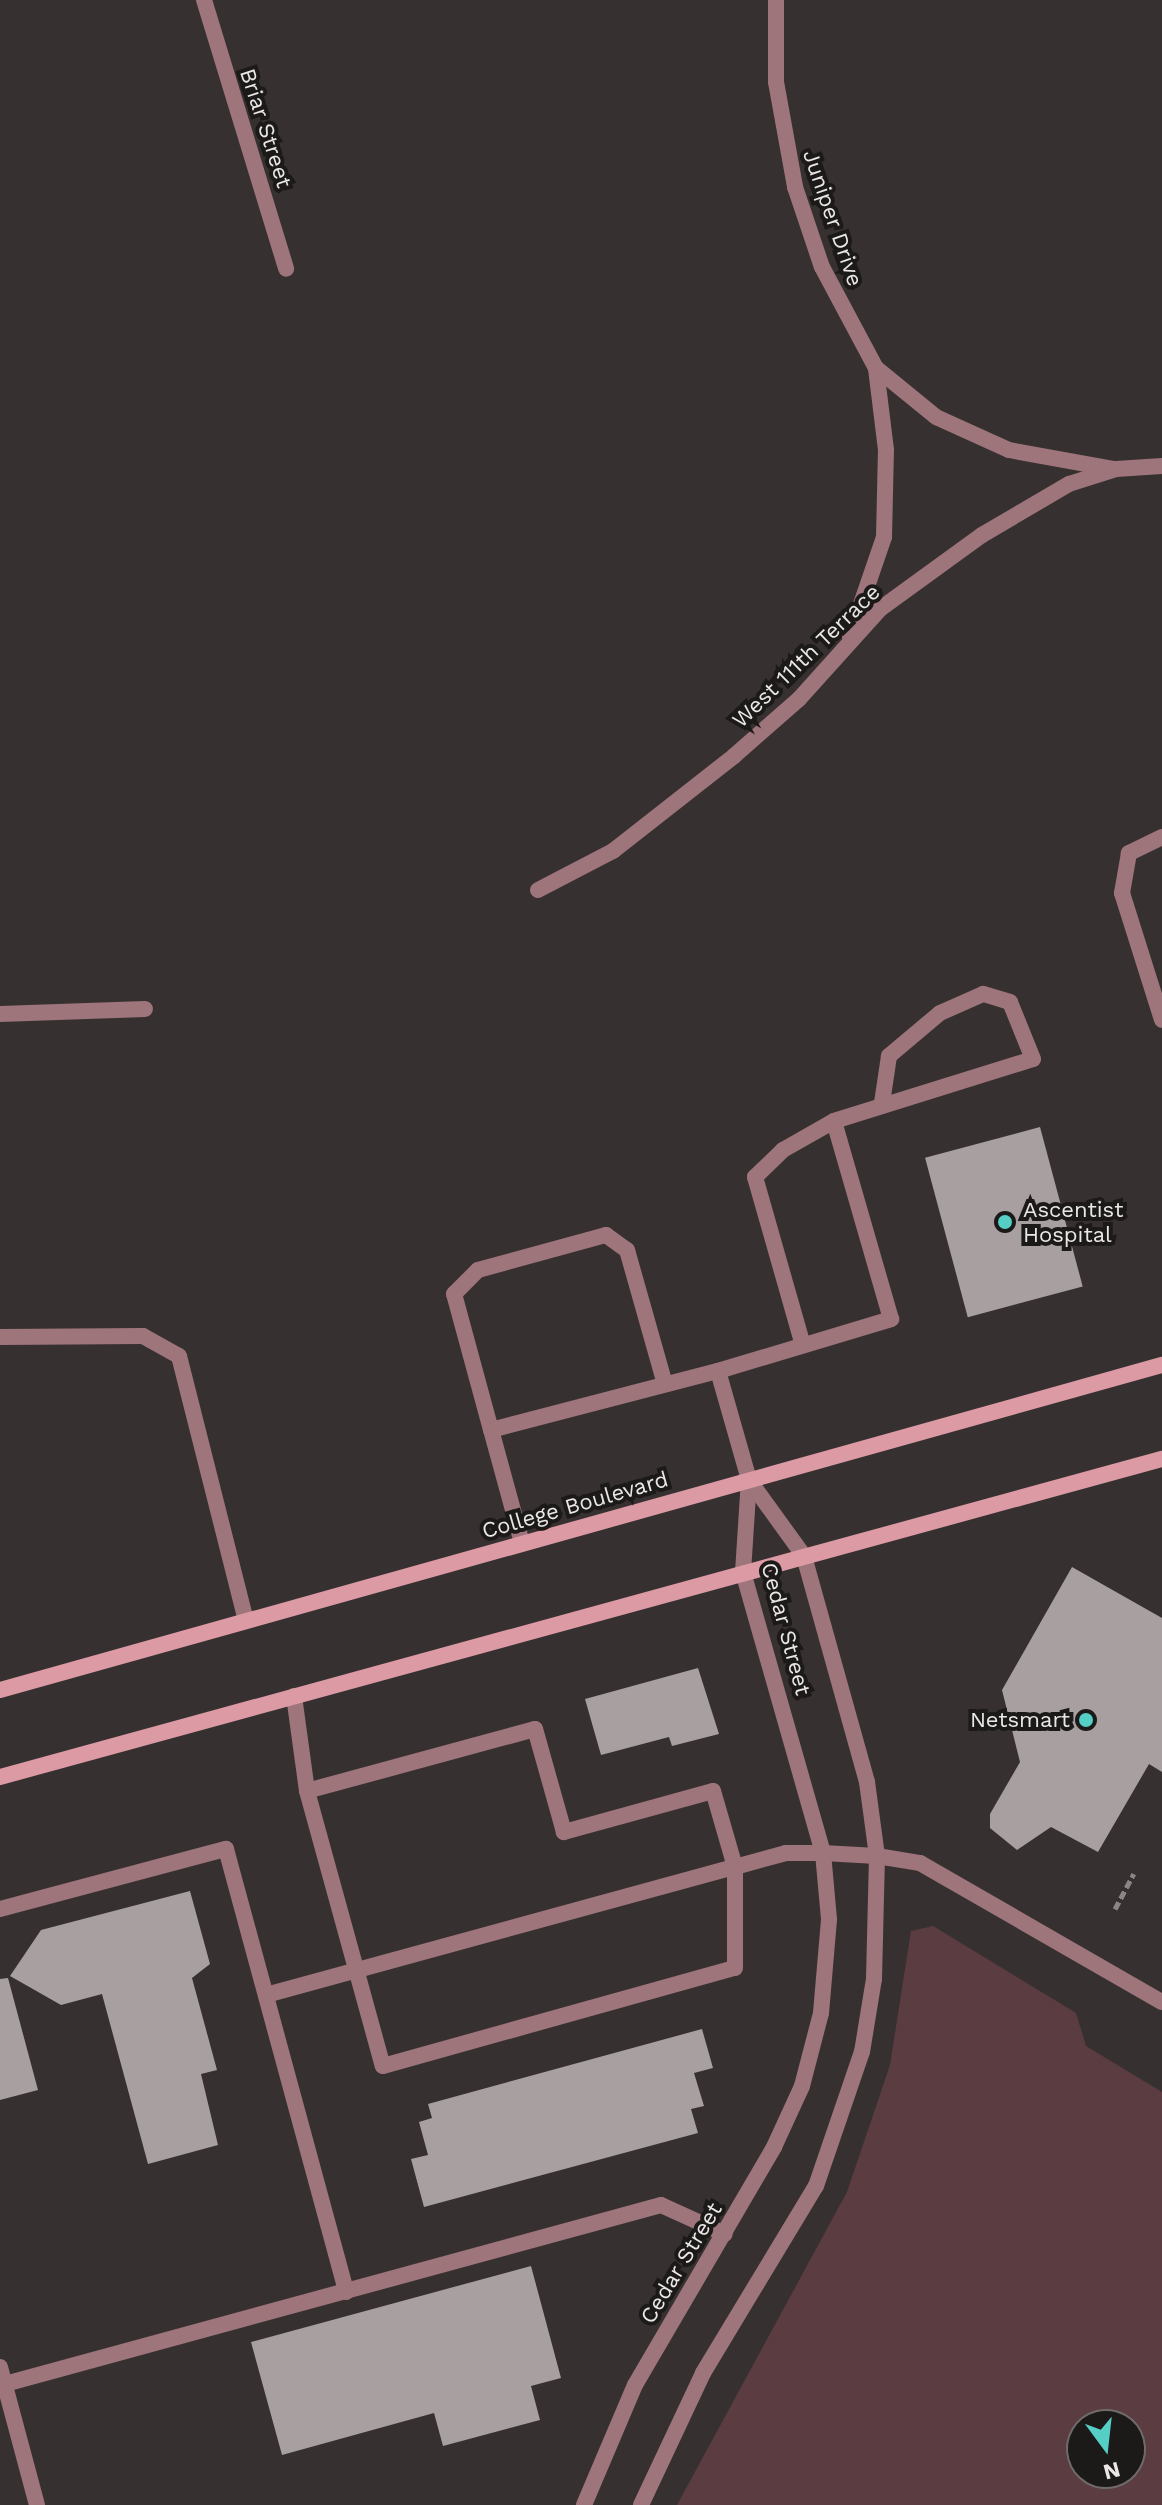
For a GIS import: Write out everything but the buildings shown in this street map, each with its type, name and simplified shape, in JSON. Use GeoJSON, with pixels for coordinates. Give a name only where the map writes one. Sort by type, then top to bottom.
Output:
{"type":"FeatureCollection","features":[{"type":"Feature","properties":{"kind":"main road","name":"College Boulevard"},"geometry":{"type":"LineString","coordinates":[[0,1690],[1162,1365]]}},
{"type":"Feature","properties":{"kind":"main road"},"geometry":{"type":"LineString","coordinates":[[0,1777],[1162,1459]]}},
{"type":"Feature","properties":{"kind":"street","name":"Briar Street"},"geometry":{"type":"LineString","coordinates":[[204,0],[286,269]]}},
{"type":"Feature","properties":{"kind":"street","name":"Juniper Drive"},"geometry":{"type":"LineString","coordinates":[[776,0],[776,82],[795,187],[822,267],[876,368],[936,417],[1009,450],[1116,469]]}},
{"type":"Feature","properties":{"kind":"street"},"geometry":{"type":"LineString","coordinates":[[846,645],[884,537],[886,450],[876,368]]}},
{"type":"Feature","properties":{"kind":"street","name":"West 111th Terrace"},"geometry":{"type":"LineString","coordinates":[[538,890],[613,851],[734,756],[880,609],[982,535],[1069,484],[1116,469],[1162,466]]}},
{"type":"Feature","properties":{"kind":"street"},"geometry":{"type":"LineString","coordinates":[[1162,837],[1129,853],[1122,893],[1162,1020]]}},
{"type":"Feature","properties":{"kind":"street"},"geometry":{"type":"LineString","coordinates":[[803,1345],[755,1177],[783,1150],[834,1121],[882,1103],[1033,1059],[1010,1002],[983,994],[940,1013],[889,1056],[882,1103]]}},
{"type":"Feature","properties":{"kind":"street"},"geometry":{"type":"LineString","coordinates":[[0,1014],[145,1009]]}},
{"type":"Feature","properties":{"kind":"street"},"geometry":{"type":"LineString","coordinates":[[491,1430],[718,1371],[891,1319],[834,1121]]}},
{"type":"Feature","properties":{"kind":"street"},"geometry":{"type":"LineString","coordinates":[[522,1543],[454,1294],[478,1270],[606,1235],[627,1250],[665,1384]]}},
{"type":"Feature","properties":{"kind":"street"},"geometry":{"type":"LineString","coordinates":[[0,1337],[143,1336],[179,1356],[246,1620]]}},
{"type":"Feature","properties":{"kind":"street"},"geometry":{"type":"LineString","coordinates":[[718,1371],[749,1480]]}},
{"type":"Feature","properties":{"kind":"street","name":"Cedar Street"},"geometry":{"type":"LineString","coordinates":[[641,2505],[703,2373],[816,2186],[841,2123],[874,1979],[877,1856],[867,1782],[804,1556],[749,1480]]}},
{"type":"Feature","properties":{"kind":"street","name":"Cedar Street"},"geometry":{"type":"LineString","coordinates":[[584,2505],[635,2385],[725,2234],[784,2127],[813,2049],[829,1919],[823,1853],[743,1572],[749,1480]]}},
{"type":"Feature","properties":{"kind":"street"},"geometry":{"type":"LineString","coordinates":[[294,1696],[307,1791],[383,2066],[735,1968],[735,1867],[713,1791],[564,1832],[535,1729],[307,1791]]}},
{"type":"Feature","properties":{"kind":"street"},"geometry":{"type":"LineString","coordinates":[[0,1909],[226,1849],[346,2292]]}},
{"type":"Feature","properties":{"kind":"street"},"geometry":{"type":"LineString","coordinates":[[266,1995],[786,1853],[823,1853],[877,1856],[920,1863],[1162,2002]]}},
{"type":"Feature","properties":{"kind":"street"},"geometry":{"type":"LineString","coordinates":[[5,2384],[661,2205],[725,2234]]}},
{"type":"Feature","properties":{"kind":"street"},"geometry":{"type":"LineString","coordinates":[[0,2367],[37,2505]]}},
{"type":"Feature","properties":{"kind":"path"},"geometry":{"type":"LineString","coordinates":[[1115,1909],[1134,1874]]}},
{"type":"Feature","properties":{"kind":"shaded area"},"geometry":{"type":"Polygon","coordinates":[[[933,1926],[1076,2013],[1086,2046],[1162,2092],[1162,2505],[677,2505],[847,2192],[890,2065],[911,1931],[933,1926]]]}},
{"type":"Feature","properties":{"kind":"place","name":"Ascentist Hospital"},"geometry":{"type":"Point","coordinates":[1005,1222]}},
{"type":"Feature","properties":{"kind":"place","name":"Netsmart"},"geometry":{"type":"Point","coordinates":[1086,1720]}}]}
